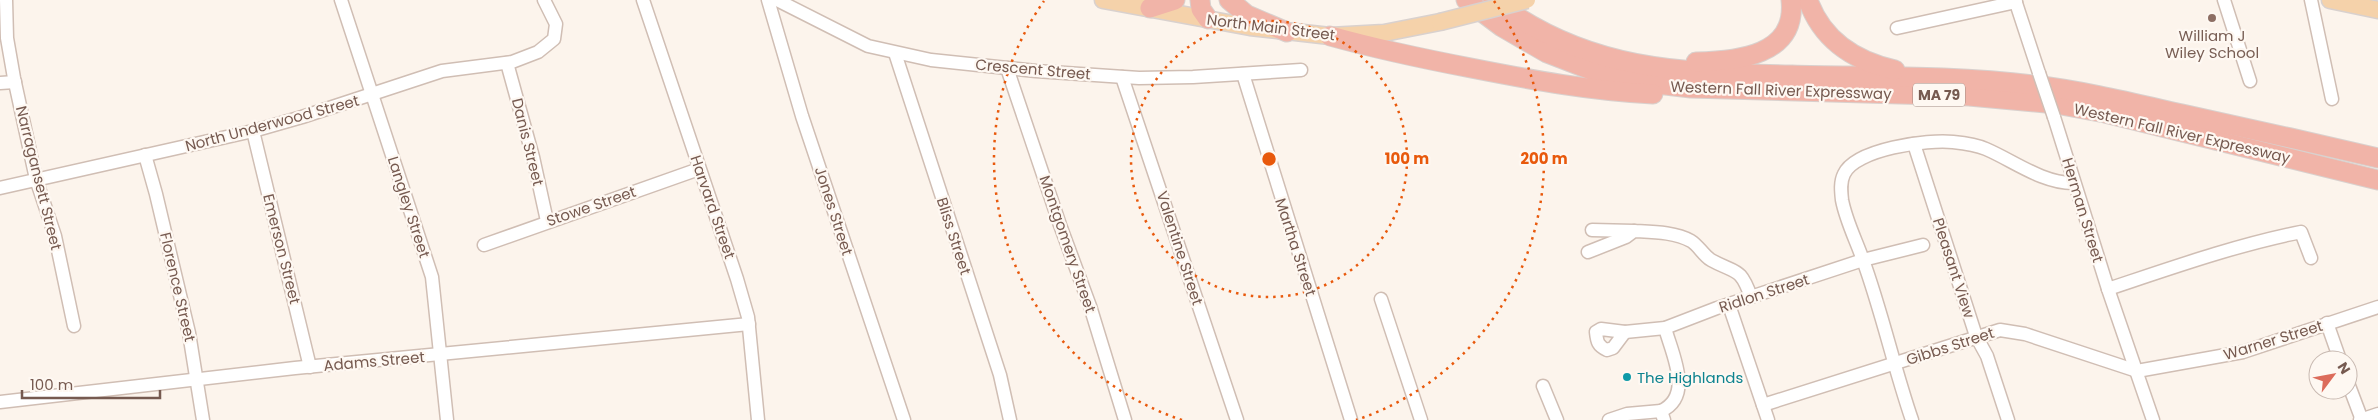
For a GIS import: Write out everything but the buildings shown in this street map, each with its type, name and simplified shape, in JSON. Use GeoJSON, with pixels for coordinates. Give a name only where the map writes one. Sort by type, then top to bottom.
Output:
{"type":"FeatureCollection","features":[{"type":"Feature","properties":{"kind":"highway"},"geometry":{"type":"LineString","coordinates":[[1150,8],[1175,0]]}},
{"type":"Feature","properties":{"kind":"highway"},"geometry":{"type":"LineString","coordinates":[[1200,0],[1202,9],[1208,19]]}},
{"type":"Feature","properties":{"kind":"highway"},"geometry":{"type":"LineString","coordinates":[[1229,0],[1247,15],[1287,32]]}},
{"type":"Feature","properties":{"kind":"highway","name":"Western Fall River Expressway"},"geometry":{"type":"LineString","coordinates":[[1466,0],[1530,45],[1591,70],[1624,78],[1673,87],[1969,96],[2056,104],[2106,113],[2378,180]]}},
{"type":"Feature","properties":{"kind":"highway","name":"Western Fall River Expressway"},"geometry":{"type":"LineString","coordinates":[[1493,0],[1542,32],[1587,51],[1637,65],[1686,72],[1966,80],[2031,84],[2082,92],[2378,158]]}},
{"type":"Feature","properties":{"kind":"highway"},"geometry":{"type":"LineString","coordinates":[[1587,51],[1686,62],[1748,56],[1766,49],[1781,38],[1792,16],[1791,0]]}},
{"type":"Feature","properties":{"kind":"highway"},"geometry":{"type":"LineString","coordinates":[[1809,2],[1818,22],[1830,37],[1860,58],[1896,70],[1966,80]]}},
{"type":"Feature","properties":{"kind":"highway"},"geometry":{"type":"LineString","coordinates":[[1330,36],[1403,55],[1591,89],[1674,95],[1752,90]]}},
{"type":"Feature","properties":{"kind":"main road","name":"North Main Street"},"geometry":{"type":"LineString","coordinates":[[1102,0],[1128,2],[1208,19],[1287,32],[1330,36],[1384,33],[1440,22],[1527,0]]}},
{"type":"Feature","properties":{"kind":"main road"},"geometry":{"type":"LineString","coordinates":[[2330,0],[2378,10]]}},
{"type":"Feature","properties":{"kind":"street","name":"Narragansett Street"},"geometry":{"type":"LineString","coordinates":[[6,0],[8,38],[15,82],[36,179],[55,236],[74,326]]}},
{"type":"Feature","properties":{"kind":"street","name":"Langley Street"},"geometry":{"type":"LineString","coordinates":[[341,0],[432,277],[447,420]]}},
{"type":"Feature","properties":{"kind":"street","name":"North Underwood Street"},"geometry":{"type":"LineString","coordinates":[[0,188],[254,131],[372,95],[420,77],[507,63],[538,52],[554,39],[556,24],[544,0]]}},
{"type":"Feature","properties":{"kind":"street","name":"Harvard Street"},"geometry":{"type":"LineString","coordinates":[[643,0],[737,279],[749,324],[758,420]]}},
{"type":"Feature","properties":{"kind":"street","name":"Jones Street"},"geometry":{"type":"LineString","coordinates":[[768,0],[802,116],[904,420]]}},
{"type":"Feature","properties":{"kind":"street","name":"Crescent Street"},"geometry":{"type":"LineString","coordinates":[[776,0],[868,46],[931,60],[1122,77],[1193,78],[1301,70]]}},
{"type":"Feature","properties":{"kind":"street"},"geometry":{"type":"LineString","coordinates":[[2224,0],[2250,81]]}},
{"type":"Feature","properties":{"kind":"street"},"geometry":{"type":"LineString","coordinates":[[2311,0],[2332,99]]}},
{"type":"Feature","properties":{"kind":"street"},"geometry":{"type":"LineString","coordinates":[[1897,28],[2016,1]]}},
{"type":"Feature","properties":{"kind":"street","name":"Herman Street"},"geometry":{"type":"LineString","coordinates":[[2016,1],[2071,167],[2074,183],[2108,290],[2153,420]]}},
{"type":"Feature","properties":{"kind":"street","name":"Bliss Street"},"geometry":{"type":"LineString","coordinates":[[895,53],[1000,375],[1010,420]]}},
{"type":"Feature","properties":{"kind":"street","name":"Danis Street"},"geometry":{"type":"LineString","coordinates":[[507,63],[533,157],[547,221]]}},
{"type":"Feature","properties":{"kind":"street","name":"Montgomery Street"},"geometry":{"type":"LineString","coordinates":[[1007,68],[1060,225],[1090,306],[1125,420]]}},
{"type":"Feature","properties":{"kind":"street","name":"Martha Street"},"geometry":{"type":"LineString","coordinates":[[1243,74],[1351,420]]}},
{"type":"Feature","properties":{"kind":"street","name":"Valentine Street"},"geometry":{"type":"LineString","coordinates":[[1122,77],[1237,420]]}},
{"type":"Feature","properties":{"kind":"street"},"geometry":{"type":"LineString","coordinates":[[0,83],[15,82]]}},
{"type":"Feature","properties":{"kind":"street","name":"Emerson Street"},"geometry":{"type":"LineString","coordinates":[[254,131],[310,367]]}},
{"type":"Feature","properties":{"kind":"street"},"geometry":{"type":"LineString","coordinates":[[1912,420],[1863,260],[1851,232],[1842,201],[1841,184],[1843,176],[1854,163],[1891,148],[1951,141],[1984,148],[2059,183],[2074,183]]}},
{"type":"Feature","properties":{"kind":"street","name":"Pleasant View"},"geometry":{"type":"LineString","coordinates":[[1914,144],[1976,336],[1986,356],[2008,420]]}},
{"type":"Feature","properties":{"kind":"street","name":"Florence Street"},"geometry":{"type":"LineString","coordinates":[[145,156],[156,194],[189,333],[198,379],[203,420]]}},
{"type":"Feature","properties":{"kind":"street","name":"Stowe Street"},"geometry":{"type":"LineString","coordinates":[[484,245],[547,221],[699,169]]}},
{"type":"Feature","properties":{"kind":"street"},"geometry":{"type":"LineString","coordinates":[[1592,230],[1669,234],[1690,240],[1712,260],[1738,271],[1752,297]]}},
{"type":"Feature","properties":{"kind":"street"},"geometry":{"type":"LineString","coordinates":[[1588,252],[1626,238],[1634,231]]}},
{"type":"Feature","properties":{"kind":"street"},"geometry":{"type":"LineString","coordinates":[[2108,290],[2180,265],[2301,232],[2311,258]]}},
{"type":"Feature","properties":{"kind":"street","name":"Ridlon Street"},"geometry":{"type":"LineString","coordinates":[[1625,332],[1665,328],[1863,260],[1923,244]]}},
{"type":"Feature","properties":{"kind":"street"},"geometry":{"type":"LineString","coordinates":[[1381,299],[1421,420]]}},
{"type":"Feature","properties":{"kind":"street"},"geometry":{"type":"LineString","coordinates":[[1729,305],[1768,420]]}},
{"type":"Feature","properties":{"kind":"street","name":"Warner Street"},"geometry":{"type":"LineString","coordinates":[[2137,371],[2243,352],[2378,307]]}},
{"type":"Feature","properties":{"kind":"street"},"geometry":{"type":"LineString","coordinates":[[2327,323],[2336,350]]}},
{"type":"Feature","properties":{"kind":"street","name":"Adams Street"},"geometry":{"type":"LineString","coordinates":[[0,402],[310,367],[749,324]]}},
{"type":"Feature","properties":{"kind":"street"},"geometry":{"type":"LineString","coordinates":[[1609,420],[1635,412],[1663,415],[1676,398],[1680,385],[1665,328]]}},
{"type":"Feature","properties":{"kind":"street","name":"Gibbs Street"},"geometry":{"type":"LineString","coordinates":[[1763,405],[1976,336],[2000,330],[2011,330],[2137,371]]}},
{"type":"Feature","properties":{"kind":"street"},"geometry":{"type":"LineString","coordinates":[[1543,386],[1557,420]]}},
{"type":"Feature","properties":{"kind":"street"},"geometry":{"type":"LineString","coordinates":[[2354,400],[2361,420],[2378,414]]}},
{"type":"Feature","properties":{"kind":"place","name":"William J Wiley School"},"geometry":{"type":"Point","coordinates":[2212,18]}},
{"type":"Feature","properties":{"kind":"place","name":"The Highlands"},"geometry":{"type":"Point","coordinates":[1627,377]}}]}
